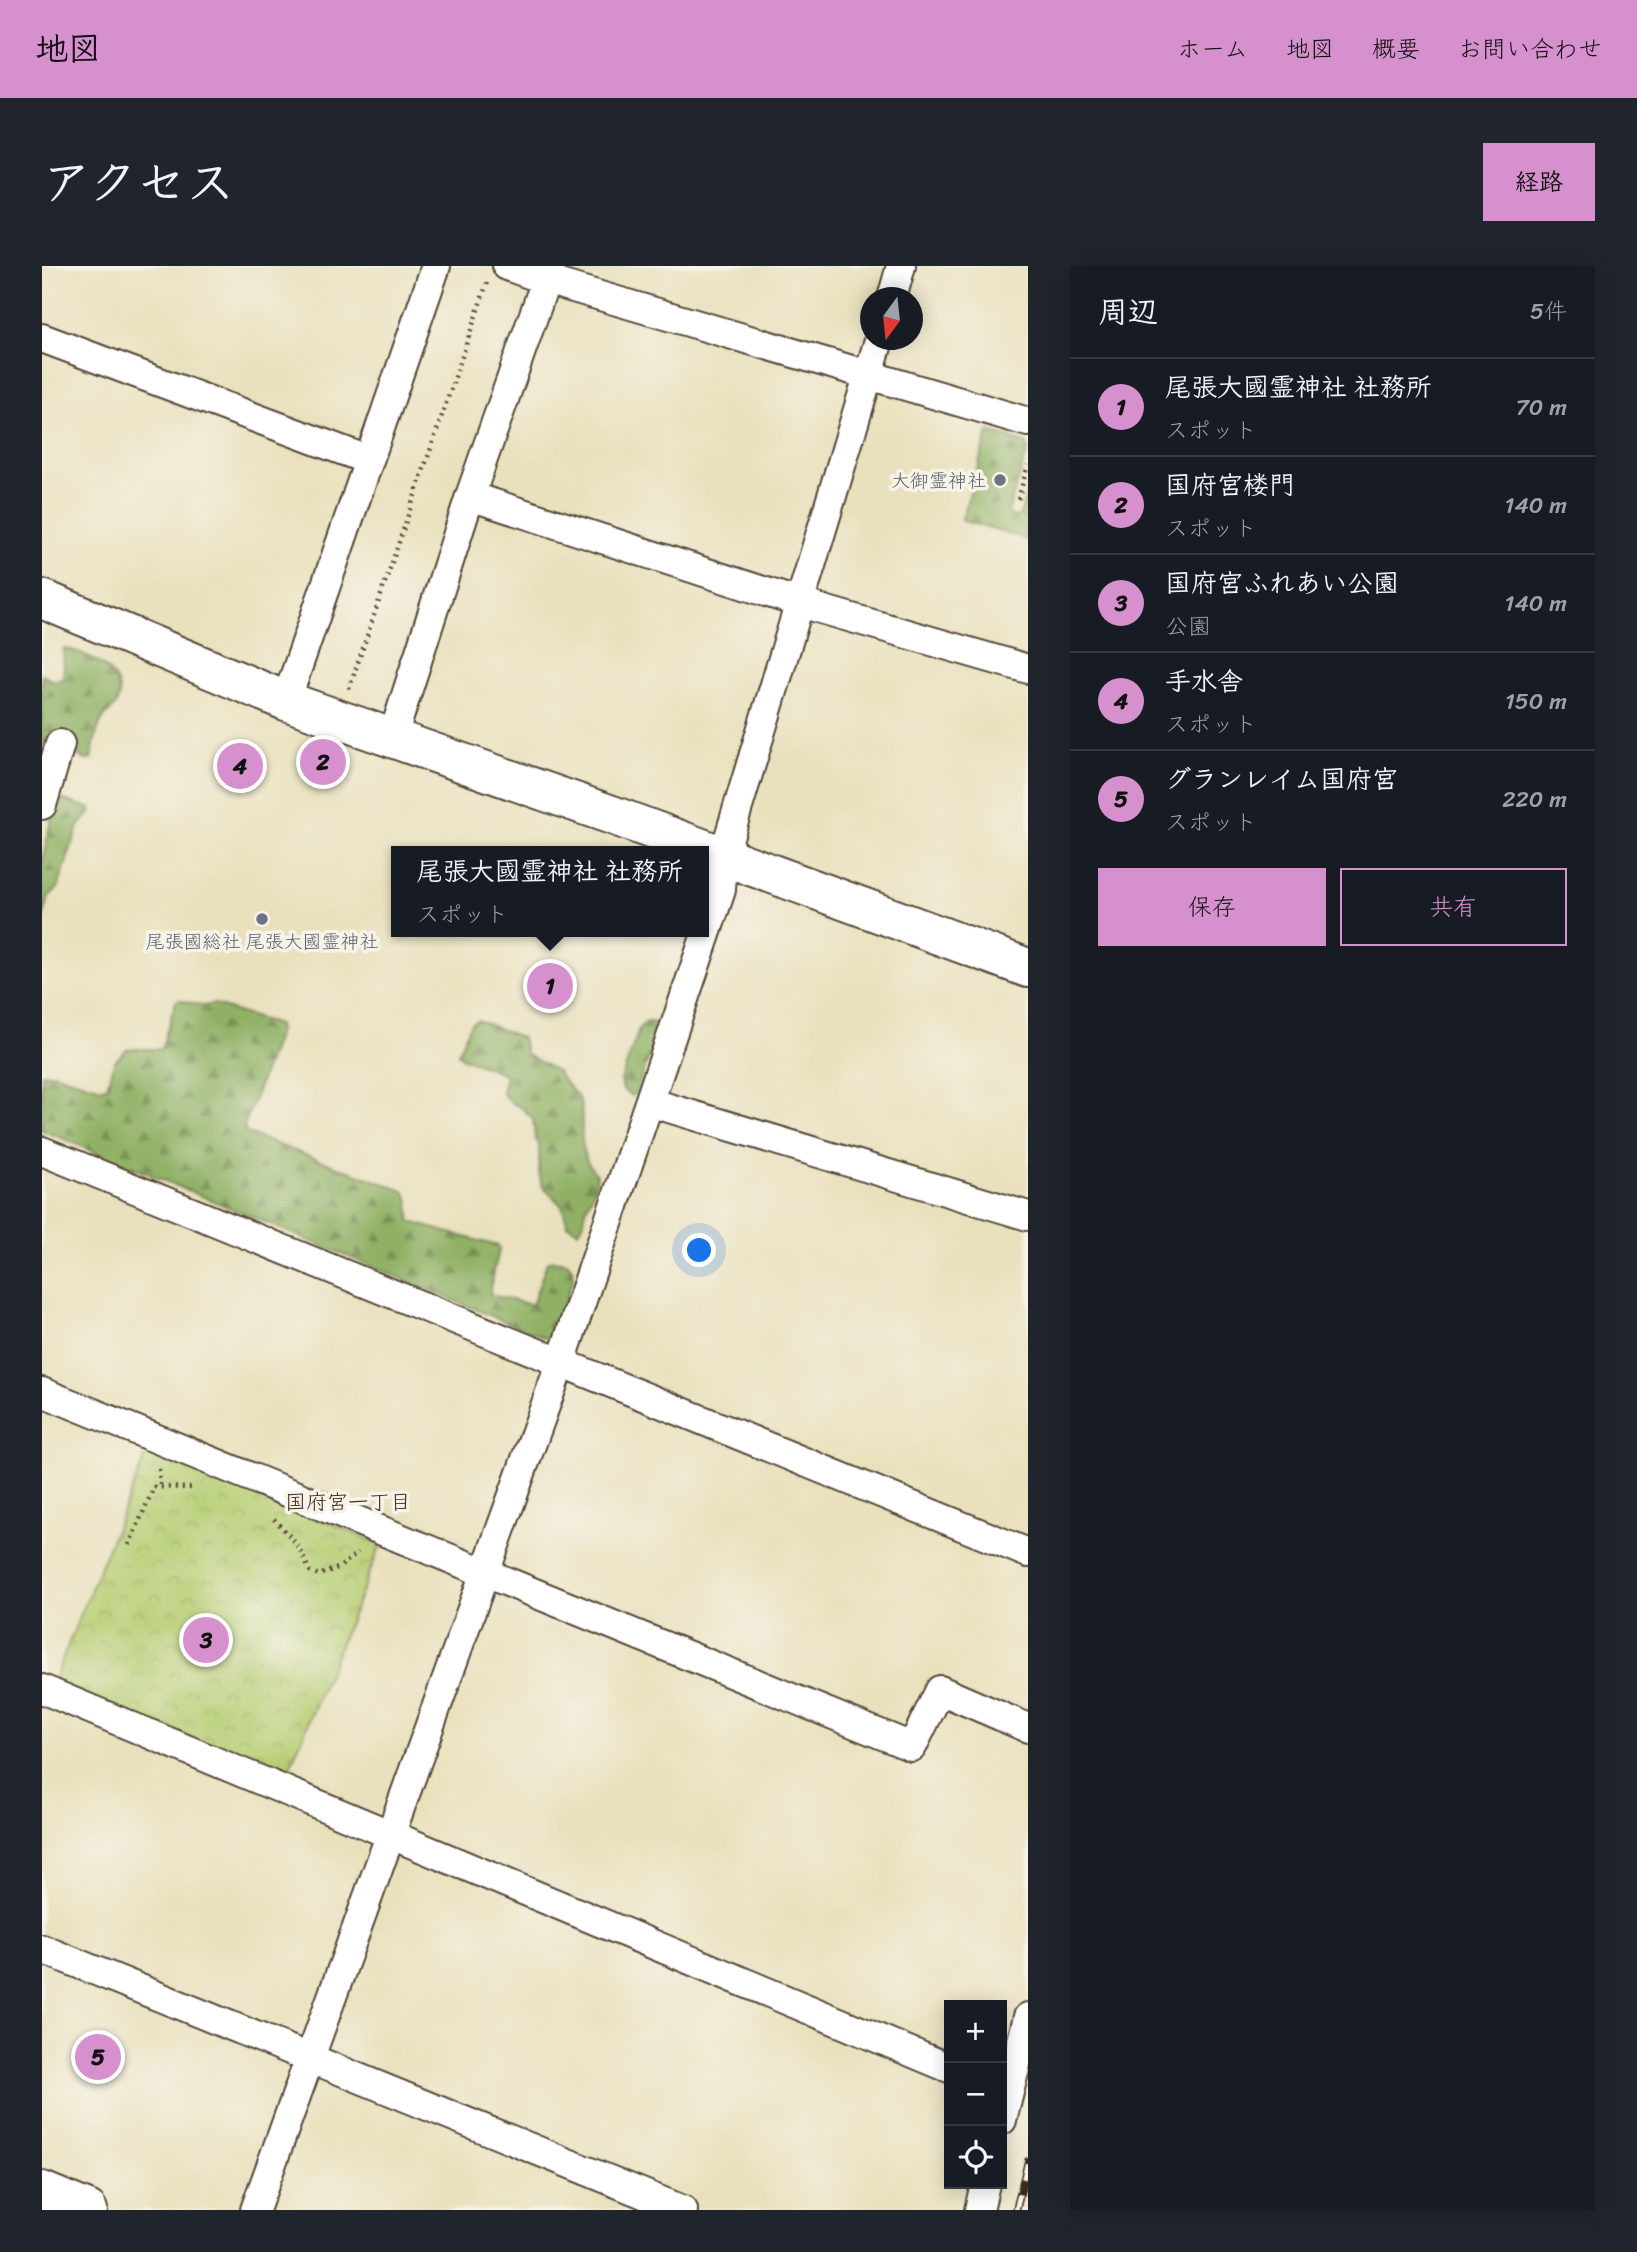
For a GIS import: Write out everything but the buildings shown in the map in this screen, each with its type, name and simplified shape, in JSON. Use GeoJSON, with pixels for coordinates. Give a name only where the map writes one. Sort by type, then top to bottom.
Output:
{"type":"FeatureCollection","features":[{"type":"Feature","properties":{"kind":"street"},"geometry":{"type":"LineString","coordinates":[[286,701],[436,266]]}},
{"type":"Feature","properties":{"kind":"street"},"geometry":{"type":"LineString","coordinates":[[895,287],[901,266]]}},
{"type":"Feature","properties":{"kind":"street"},"geometry":{"type":"LineString","coordinates":[[498,273],[549,273],[869,375],[1028,422]]}},
{"type":"Feature","properties":{"kind":"street"},"geometry":{"type":"LineString","coordinates":[[392,739],[470,496],[549,273]]}},
{"type":"Feature","properties":{"kind":"street"},"geometry":{"type":"LineString","coordinates":[[42,338],[369,460]]}},
{"type":"Feature","properties":{"kind":"street"},"geometry":{"type":"LineString","coordinates":[[709,925],[721,890],[723,857],[876,350]]}},
{"type":"Feature","properties":{"kind":"street"},"geometry":{"type":"LineString","coordinates":[[470,496],[800,603],[1028,669]]}},
{"type":"Feature","properties":{"kind":"street"},"geometry":{"type":"LineString","coordinates":[[42,599],[286,701],[694,846]]}},
{"type":"Feature","properties":{"kind":"street"},"geometry":{"type":"LineString","coordinates":[[42,805],[60,744]]}},
{"type":"Feature","properties":{"kind":"street"},"geometry":{"type":"LineString","coordinates":[[709,852],[1028,968]]}},
{"type":"Feature","properties":{"kind":"street"},"geometry":{"type":"LineString","coordinates":[[255,2210],[561,1362],[705,937]]}},
{"type":"Feature","properties":{"kind":"street"},"geometry":{"type":"LineString","coordinates":[[649,1102],[1028,1216]]}},
{"type":"Feature","properties":{"kind":"street"},"geometry":{"type":"LineString","coordinates":[[42,1151],[1028,1553]]}},
{"type":"Feature","properties":{"kind":"street"},"geometry":{"type":"LineString","coordinates":[[42,1392],[912,1747],[940,1690],[1028,1728]]}},
{"type":"Feature","properties":{"kind":"street"},"geometry":{"type":"LineString","coordinates":[[42,1689],[944,2066]]}},
{"type":"Feature","properties":{"kind":"street"},"geometry":{"type":"LineString","coordinates":[[42,1948],[683,2210]]}},
{"type":"Feature","properties":{"kind":"street"},"geometry":{"type":"LineString","coordinates":[[1007,2085],[1028,2017]]}},
{"type":"Feature","properties":{"kind":"street"},"geometry":{"type":"LineString","coordinates":[[979,2210],[984,2189]]}},
{"type":"Feature","properties":{"kind":"street"},"geometry":{"type":"LineString","coordinates":[[42,2191],[88,2210]]}},
{"type":"Feature","properties":{"kind":"path"},"geometry":{"type":"LineString","coordinates":[[346,697],[498,273]]}},
{"type":"Feature","properties":{"kind":"path"},"geometry":{"type":"LineString","coordinates":[[1018,499],[1028,465]]}},
{"type":"Feature","properties":{"kind":"path"},"geometry":{"type":"LineString","coordinates":[[129,1545],[154,1487],[185,1486],[205,1489]]}},
{"type":"Feature","properties":{"kind":"path"},"geometry":{"type":"LineString","coordinates":[[266,1514],[296,1543],[310,1571],[318,1575],[341,1567],[355,1556],[368,1525]]}},
{"type":"Feature","properties":{"kind":"green space","name":"大御霊神社"},"geometry":{"type":"Polygon","coordinates":[[[990,431],[1027,444],[1028,449],[1008,512],[1016,517],[1020,515],[1028,487],[1028,540],[962,519],[990,431]]]}},
{"type":"Feature","properties":{"kind":"green space"},"geometry":{"type":"Polygon","coordinates":[[[64,649],[82,654],[100,664],[108,670],[118,686],[118,699],[99,726],[91,759],[81,758],[53,736],[45,740],[42,748],[42,675],[52,680],[62,680],[64,649]]]}},
{"type":"Feature","properties":{"kind":"green space"},"geometry":{"type":"Polygon","coordinates":[[[58,798],[89,808],[91,812],[78,827],[58,888],[49,897],[42,922],[42,861],[55,801],[58,798]]]}},
{"type":"Feature","properties":{"kind":"green space"},"geometry":{"type":"Polygon","coordinates":[[[179,1000],[204,1006],[213,1004],[278,1025],[279,1031],[244,1127],[246,1133],[404,1191],[409,1200],[410,1222],[498,1246],[491,1295],[532,1305],[547,1262],[567,1262],[572,1268],[573,1278],[556,1331],[545,1338],[42,1130],[42,1074],[53,1073],[101,1088],[107,1087],[115,1061],[127,1049],[161,1049],[176,1002],[179,1000]]]}},
{"type":"Feature","properties":{"kind":"green space"},"geometry":{"type":"Polygon","coordinates":[[[477,1020],[522,1038],[526,1054],[558,1072],[580,1102],[584,1155],[597,1175],[596,1185],[578,1231],[568,1225],[562,1206],[542,1185],[539,1145],[535,1138],[533,1119],[509,1101],[502,1092],[506,1077],[503,1073],[463,1058],[458,1053],[471,1023],[477,1020]]]}},
{"type":"Feature","properties":{"kind":"green space"},"geometry":{"type":"Polygon","coordinates":[[[647,1022],[654,1022],[658,1030],[636,1093],[632,1096],[623,1090],[621,1080],[640,1027],[647,1022]]]}},
{"type":"Feature","properties":{"kind":"green space"},"geometry":{"type":"Polygon","coordinates":[[[148,1450],[381,1544],[286,1777],[53,1682],[148,1450]]]}},
{"type":"Feature","properties":{"kind":"railway"},"geometry":{"type":"LineString","coordinates":[[1016,2210],[1028,2161]]}},
{"type":"Feature","properties":{"kind":"place","name":"大御霊神社"},"geometry":{"type":"Point","coordinates":[1000,480]}},
{"type":"Feature","properties":{"kind":"place","name":"国府宮楼門"},"geometry":{"type":"Point","coordinates":[323,762]}},
{"type":"Feature","properties":{"kind":"place","name":"手水舎"},"geometry":{"type":"Point","coordinates":[240,766]}},
{"type":"Feature","properties":{"kind":"place","name":"尾張國総社 尾張大國霊神社"},"geometry":{"type":"Point","coordinates":[262,919]}},
{"type":"Feature","properties":{"kind":"place","name":"尾張大國霊神社 社務所"},"geometry":{"type":"Point","coordinates":[550,986]}},
{"type":"Feature","properties":{"kind":"place","name":"国府宮ふれあい公園"},"geometry":{"type":"Point","coordinates":[206,1640]}},
{"type":"Feature","properties":{"kind":"place","name":"グランレイム国府宮"},"geometry":{"type":"Point","coordinates":[98,2057]}},
{"type":"Feature","properties":{"kind":"district","name":"国府宮一丁目"},"geometry":{"type":"Point","coordinates":[348,1502]}}]}
